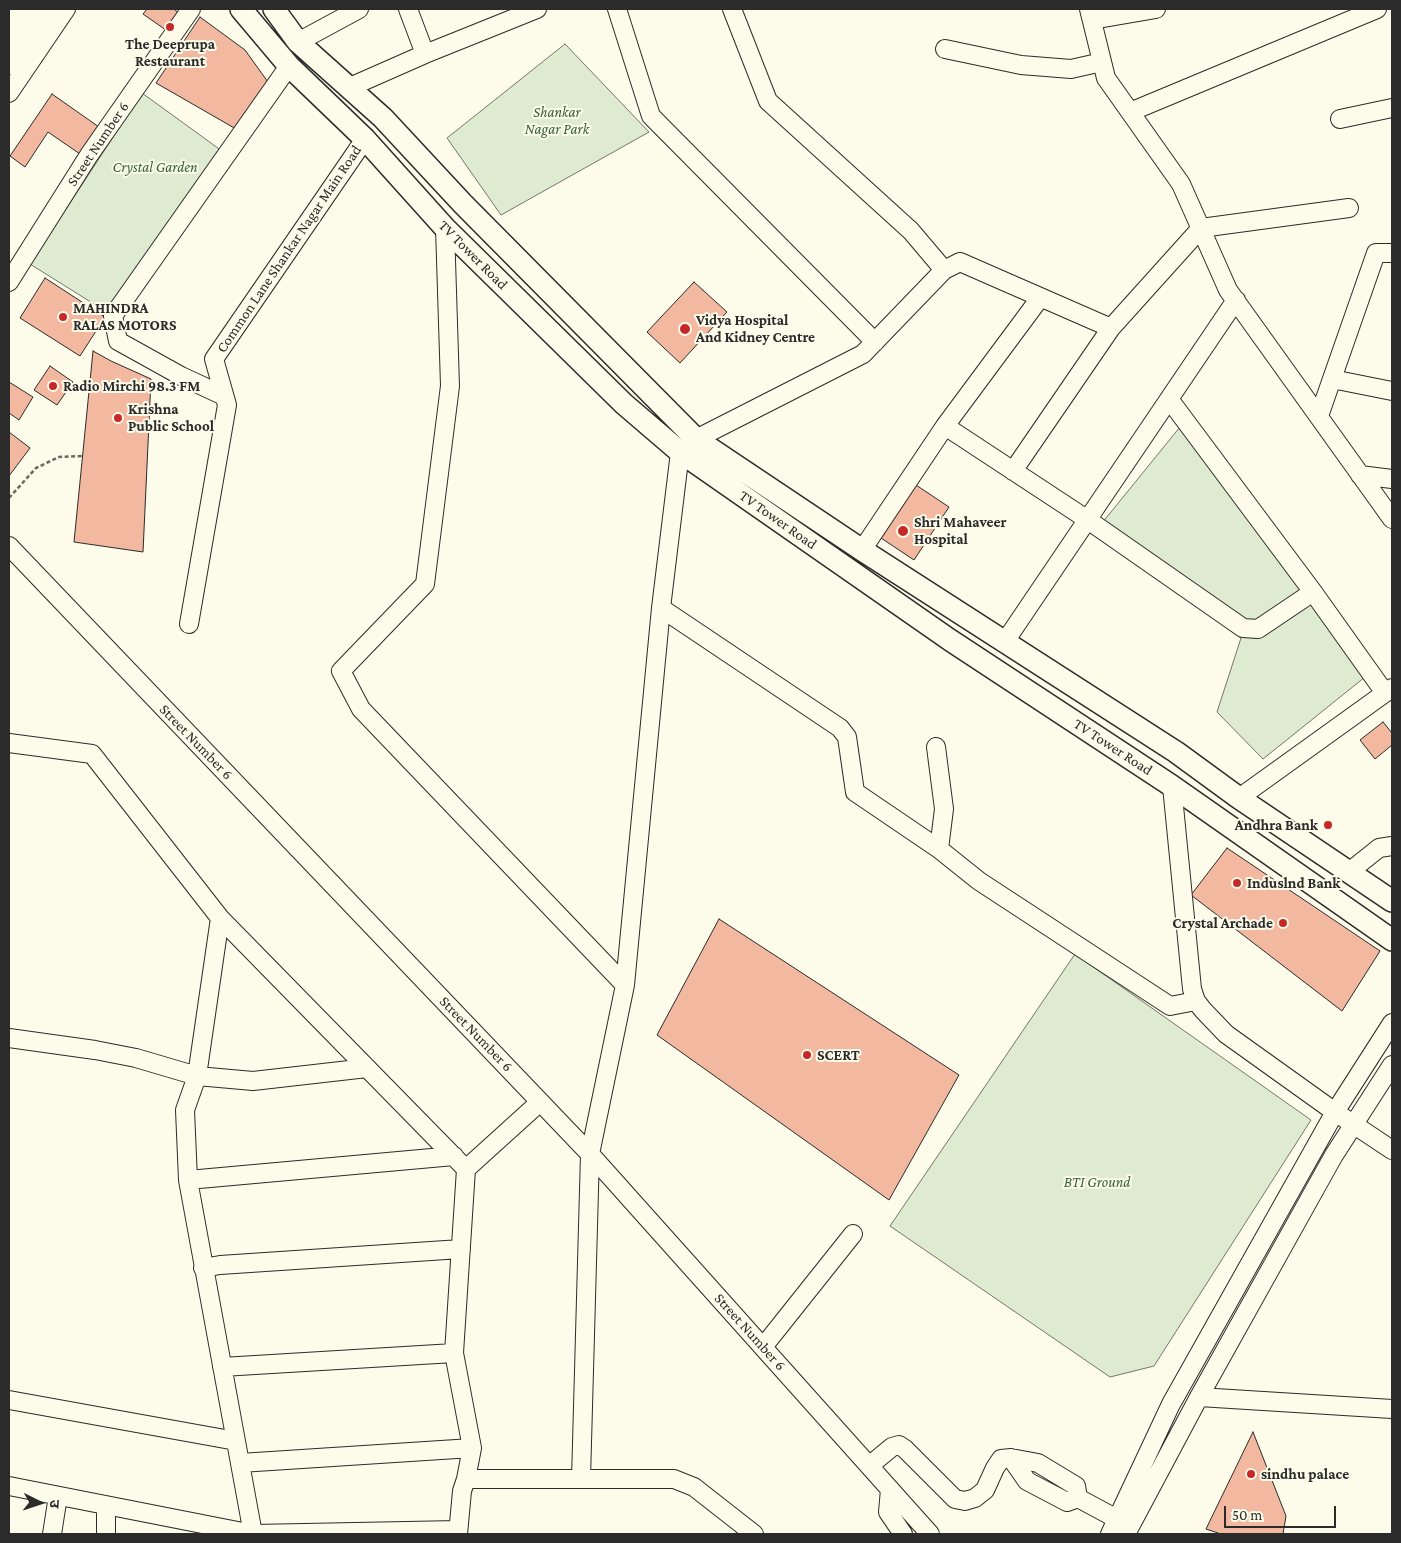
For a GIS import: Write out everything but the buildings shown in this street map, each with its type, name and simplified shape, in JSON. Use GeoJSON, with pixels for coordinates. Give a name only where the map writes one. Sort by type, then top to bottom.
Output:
{"type":"FeatureCollection","features":[{"type":"Feature","properties":{"kind":"highway"},"geometry":{"type":"LineString","coordinates":[[9,26],[21,9]]}},
{"type":"Feature","properties":{"kind":"highway"},"geometry":{"type":"LineString","coordinates":[[9,62],[45,9]]}},
{"type":"Feature","properties":{"kind":"main road","name":"TV Tower Road"},"geometry":{"type":"LineString","coordinates":[[241,9],[289,66],[365,139],[445,228],[624,404],[688,446],[862,550],[1176,752],[1239,798],[1392,901]]}},
{"type":"Feature","properties":{"kind":"main road","name":"TV Tower Road"},"geometry":{"type":"LineString","coordinates":[[274,9],[298,42],[383,118],[688,446],[950,640],[1172,786],[1392,940]]}},
{"type":"Feature","properties":{"kind":"street"},"geometry":{"type":"LineString","coordinates":[[9,93],[66,9]]}},
{"type":"Feature","properties":{"kind":"street","name":"Street Number 6"},"geometry":{"type":"LineString","coordinates":[[9,282],[89,155],[191,9]]}},
{"type":"Feature","properties":{"kind":"street"},"geometry":{"type":"LineString","coordinates":[[298,42],[359,9]]}},
{"type":"Feature","properties":{"kind":"street"},"geometry":{"type":"LineString","coordinates":[[408,9],[425,54]]}},
{"type":"Feature","properties":{"kind":"street"},"geometry":{"type":"LineString","coordinates":[[350,87],[425,54],[537,9]]}},
{"type":"Feature","properties":{"kind":"street"},"geometry":{"type":"LineString","coordinates":[[617,9],[651,116],[875,342]]}},
{"type":"Feature","properties":{"kind":"street"},"geometry":{"type":"LineString","coordinates":[[732,9],[768,101],[911,231],[944,270]]}},
{"type":"Feature","properties":{"kind":"street"},"geometry":{"type":"LineString","coordinates":[[1156,9],[1090,14],[1106,78],[1182,184],[1228,290],[1392,519]]}},
{"type":"Feature","properties":{"kind":"street"},"geometry":{"type":"LineString","coordinates":[[1130,112],[1378,9]]}},
{"type":"Feature","properties":{"kind":"street"},"geometry":{"type":"LineString","coordinates":[[945,49],[1021,66],[1071,69],[1102,62]]}},
{"type":"Feature","properties":{"kind":"street"},"geometry":{"type":"LineString","coordinates":[[224,396],[181,376],[118,341],[113,316],[289,66]]}},
{"type":"Feature","properties":{"kind":"street"},"geometry":{"type":"LineString","coordinates":[[1340,119],[1392,108]]}},
{"type":"Feature","properties":{"kind":"street","name":"Common Lane Shankar Nagar Main Road"},"geometry":{"type":"LineString","coordinates":[[189,624],[227,405],[214,359],[365,139]]}},
{"type":"Feature","properties":{"kind":"street"},"geometry":{"type":"LineString","coordinates":[[1013,471],[1111,328],[1201,228],[1348,208]]}},
{"type":"Feature","properties":{"kind":"street"},"geometry":{"type":"LineString","coordinates":[[445,228],[450,386],[425,584],[341,671],[361,709],[625,985]]}},
{"type":"Feature","properties":{"kind":"street"},"geometry":{"type":"LineString","coordinates":[[1319,416],[1376,253],[1392,253]]}},
{"type":"Feature","properties":{"kind":"street"},"geometry":{"type":"LineString","coordinates":[[581,1479],[590,1154],[625,985],[662,608],[688,446],[863,354],[944,270],[960,262],[1111,328]]}},
{"type":"Feature","properties":{"kind":"street"},"geometry":{"type":"LineString","coordinates":[[862,550],[945,426],[1040,298]]}},
{"type":"Feature","properties":{"kind":"street"},"geometry":{"type":"LineString","coordinates":[[1004,642],[1236,300]]}},
{"type":"Feature","properties":{"kind":"street"},"geometry":{"type":"LineString","coordinates":[[1332,379],[1392,391]]}},
{"type":"Feature","properties":{"kind":"street"},"geometry":{"type":"LineString","coordinates":[[1169,399],[1388,690],[1239,798]]}},
{"type":"Feature","properties":{"kind":"street"},"geometry":{"type":"LineString","coordinates":[[945,426],[1088,520],[1243,628],[1258,629],[1313,592]]}},
{"type":"Feature","properties":{"kind":"street"},"geometry":{"type":"LineString","coordinates":[[1360,475],[1392,479]]}},
{"type":"Feature","properties":{"kind":"street","name":"Street Number 6"},"geometry":{"type":"LineString","coordinates":[[9,546],[590,1154],[930,1534]]}},
{"type":"Feature","properties":{"kind":"street"},"geometry":{"type":"LineString","coordinates":[[662,608],[840,728],[847,737],[855,792],[939,849],[979,881],[1170,1006],[1196,1001]]}},
{"type":"Feature","properties":{"kind":"street"},"geometry":{"type":"LineString","coordinates":[[9,743],[92,754],[220,918],[466,1169]]}},
{"type":"Feature","properties":{"kind":"street"},"geometry":{"type":"LineString","coordinates":[[936,747],[944,809],[939,849]]}},
{"type":"Feature","properties":{"kind":"street"},"geometry":{"type":"LineString","coordinates":[[1172,786],[1191,980],[1196,1001],[1226,1034],[1335,1112],[1392,1150]]}},
{"type":"Feature","properties":{"kind":"street"},"geometry":{"type":"LineString","coordinates":[[1349,872],[1379,848],[1392,846]]}},
{"type":"Feature","properties":{"kind":"street"},"geometry":{"type":"LineString","coordinates":[[220,918],[197,1076],[185,1110],[188,1180],[253,1534]]}},
{"type":"Feature","properties":{"kind":"street"},"geometry":{"type":"LineString","coordinates":[[869,1466],[892,1447],[899,1445],[955,1499],[965,1501],[975,1498],[985,1490],[994,1468],[1001,1459],[1011,1458],[1026,1482],[1067,1502],[1078,1498],[1114,1526],[1171,1404],[1335,1112],[1392,1023]]}},
{"type":"Feature","properties":{"kind":"street"},"geometry":{"type":"LineString","coordinates":[[9,1038],[95,1050],[136,1058],[197,1076],[253,1081],[367,1068]]}},
{"type":"Feature","properties":{"kind":"street"},"geometry":{"type":"LineString","coordinates":[[1126,1534],[1199,1397],[1334,1155],[1392,1065]]}},
{"type":"Feature","properties":{"kind":"street"},"geometry":{"type":"LineString","coordinates":[[9,1486],[106,1505],[197,1529],[253,1534],[458,1532],[462,1491],[472,1448],[454,1353],[466,1169],[540,1102]]}},
{"type":"Feature","properties":{"kind":"street"},"geometry":{"type":"LineString","coordinates":[[188,1180],[454,1156]]}},
{"type":"Feature","properties":{"kind":"street"},"geometry":{"type":"LineString","coordinates":[[762,1347],[853,1234]]}},
{"type":"Feature","properties":{"kind":"street"},"geometry":{"type":"LineString","coordinates":[[204,1268],[220,1265],[461,1249]]}},
{"type":"Feature","properties":{"kind":"street"},"geometry":{"type":"LineString","coordinates":[[1256,1252],[1275,1263]]}},
{"type":"Feature","properties":{"kind":"street"},"geometry":{"type":"LineString","coordinates":[[222,1367],[454,1353]]}},
{"type":"Feature","properties":{"kind":"street"},"geometry":{"type":"LineString","coordinates":[[1199,1397],[1392,1409]]}},
{"type":"Feature","properties":{"kind":"street"},"geometry":{"type":"LineString","coordinates":[[9,1400],[236,1441]]}},
{"type":"Feature","properties":{"kind":"street"},"geometry":{"type":"LineString","coordinates":[[240,1462],[472,1448]]}},
{"type":"Feature","properties":{"kind":"street"},"geometry":{"type":"LineString","coordinates":[[466,1479],[674,1479],[694,1487],[753,1534]]}},
{"type":"Feature","properties":{"kind":"street"},"geometry":{"type":"LineString","coordinates":[[890,1489],[888,1512],[903,1534]]}},
{"type":"Feature","properties":{"kind":"street"},"geometry":{"type":"LineString","coordinates":[[52,1534],[58,1496]]}},
{"type":"Feature","properties":{"kind":"street"},"geometry":{"type":"LineString","coordinates":[[106,1505],[106,1534]]}},
{"type":"Feature","properties":{"kind":"path"},"geometry":{"type":"LineString","coordinates":[[9,498],[36,468],[59,457],[82,456]]}},
{"type":"Feature","properties":{"kind":"green space","name":"Shankar Nagar Park"},"geometry":{"type":"Polygon","coordinates":[[[565,44],[649,132],[501,215],[447,138],[565,44]]]}},
{"type":"Feature","properties":{"kind":"green space","name":"Crystal Garden"},"geometry":{"type":"Polygon","coordinates":[[[142,93],[222,151],[113,316],[30,264],[142,93]]]}},
{"type":"Feature","properties":{"kind":"green space"},"geometry":{"type":"Polygon","coordinates":[[[1180,427],[1303,582],[1365,677],[1263,759],[1217,712],[1241,638],[1098,528],[1180,427]]]}},
{"type":"Feature","properties":{"kind":"green space","name":"BTI Ground"},"geometry":{"type":"Polygon","coordinates":[[[1075,954],[1311,1120],[1154,1366],[1110,1377],[890,1226],[1075,954]]]}},
{"type":"Feature","properties":{"kind":"place","name":"The Deeprupa Restaurant"},"geometry":{"type":"Point","coordinates":[170,27]}},
{"type":"Feature","properties":{"kind":"place","name":"MAHINDRA RALAS MOTORS"},"geometry":{"type":"Point","coordinates":[63,317]}},
{"type":"Feature","properties":{"kind":"place","name":"Vidya Hospital And Kidney Centre"},"geometry":{"type":"Point","coordinates":[685,329]}},
{"type":"Feature","properties":{"kind":"place","name":"Radio Mirchi 98.3 FM"},"geometry":{"type":"Point","coordinates":[53,386]}},
{"type":"Feature","properties":{"kind":"place","name":"Krishna Public School"},"geometry":{"type":"Point","coordinates":[118,418]}},
{"type":"Feature","properties":{"kind":"place","name":"Shri Mahaveer Hospital"},"geometry":{"type":"Point","coordinates":[903,531]}},
{"type":"Feature","properties":{"kind":"place","name":"Andhra Bank"},"geometry":{"type":"Point","coordinates":[1328,825]}},
{"type":"Feature","properties":{"kind":"place","name":"Induslnd Bank"},"geometry":{"type":"Point","coordinates":[1237,883]}},
{"type":"Feature","properties":{"kind":"place","name":"Crystal Archade"},"geometry":{"type":"Point","coordinates":[1283,923]}},
{"type":"Feature","properties":{"kind":"place","name":"SCERT"},"geometry":{"type":"Point","coordinates":[807,1055]}},
{"type":"Feature","properties":{"kind":"place","name":"sindhu palace"},"geometry":{"type":"Point","coordinates":[1251,1474]}}]}
